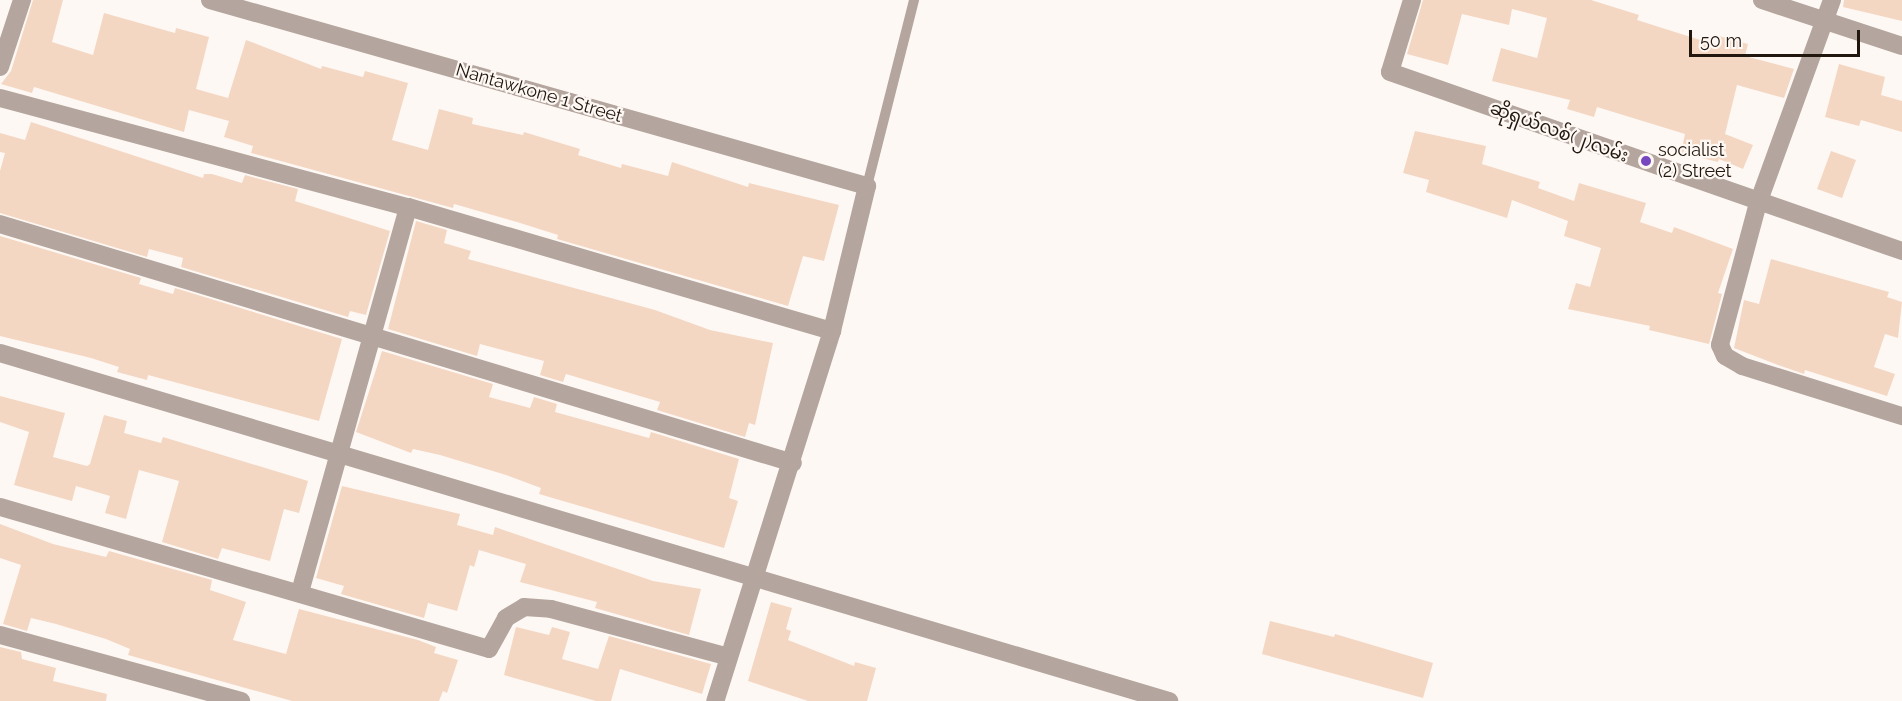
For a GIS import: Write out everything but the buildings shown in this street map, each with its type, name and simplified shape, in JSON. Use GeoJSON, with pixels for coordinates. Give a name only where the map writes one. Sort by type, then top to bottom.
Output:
{"type":"FeatureCollection","features":[{"type":"Feature","properties":{"kind":"street"},"geometry":{"type":"LineString","coordinates":[[0,67],[22,0]]}},
{"type":"Feature","properties":{"kind":"street","name":"Nantawkone 1 Street"},"geometry":{"type":"LineString","coordinates":[[210,0],[867,186]]}},
{"type":"Feature","properties":{"kind":"street","name":"ဆိုရှယ်လစ်(၂)လမ်း"},"geometry":{"type":"LineString","coordinates":[[1412,0],[1390,72],[1758,203],[1902,251]]}},
{"type":"Feature","properties":{"kind":"street"},"geometry":{"type":"LineString","coordinates":[[1762,0],[1902,46]]}},
{"type":"Feature","properties":{"kind":"street"},"geometry":{"type":"LineString","coordinates":[[1832,0],[1758,203],[1720,345],[1725,356],[1783,380],[1902,416]]}},
{"type":"Feature","properties":{"kind":"street"},"geometry":{"type":"LineString","coordinates":[[0,98],[408,207],[832,331]]}},
{"type":"Feature","properties":{"kind":"street"},"geometry":{"type":"LineString","coordinates":[[715,701],[793,464],[832,331],[867,186]]}},
{"type":"Feature","properties":{"kind":"street"},"geometry":{"type":"LineString","coordinates":[[300,592],[408,207]]}},
{"type":"Feature","properties":{"kind":"street"},"geometry":{"type":"LineString","coordinates":[[0,224],[793,464]]}},
{"type":"Feature","properties":{"kind":"street"},"geometry":{"type":"LineString","coordinates":[[0,353],[1169,701]]}},
{"type":"Feature","properties":{"kind":"street"},"geometry":{"type":"LineString","coordinates":[[0,507],[300,592],[489,649],[506,618],[524,607],[550,609],[729,657]]}},
{"type":"Feature","properties":{"kind":"street"},"geometry":{"type":"LineString","coordinates":[[0,635],[241,701]]}},
{"type":"Feature","properties":{"kind":"lane"},"geometry":{"type":"LineString","coordinates":[[867,186],[914,0]]}},
{"type":"Feature","properties":{"kind":"place","name":"socialist (2) Street"},"geometry":{"type":"Point","coordinates":[1646,161]}}]}
